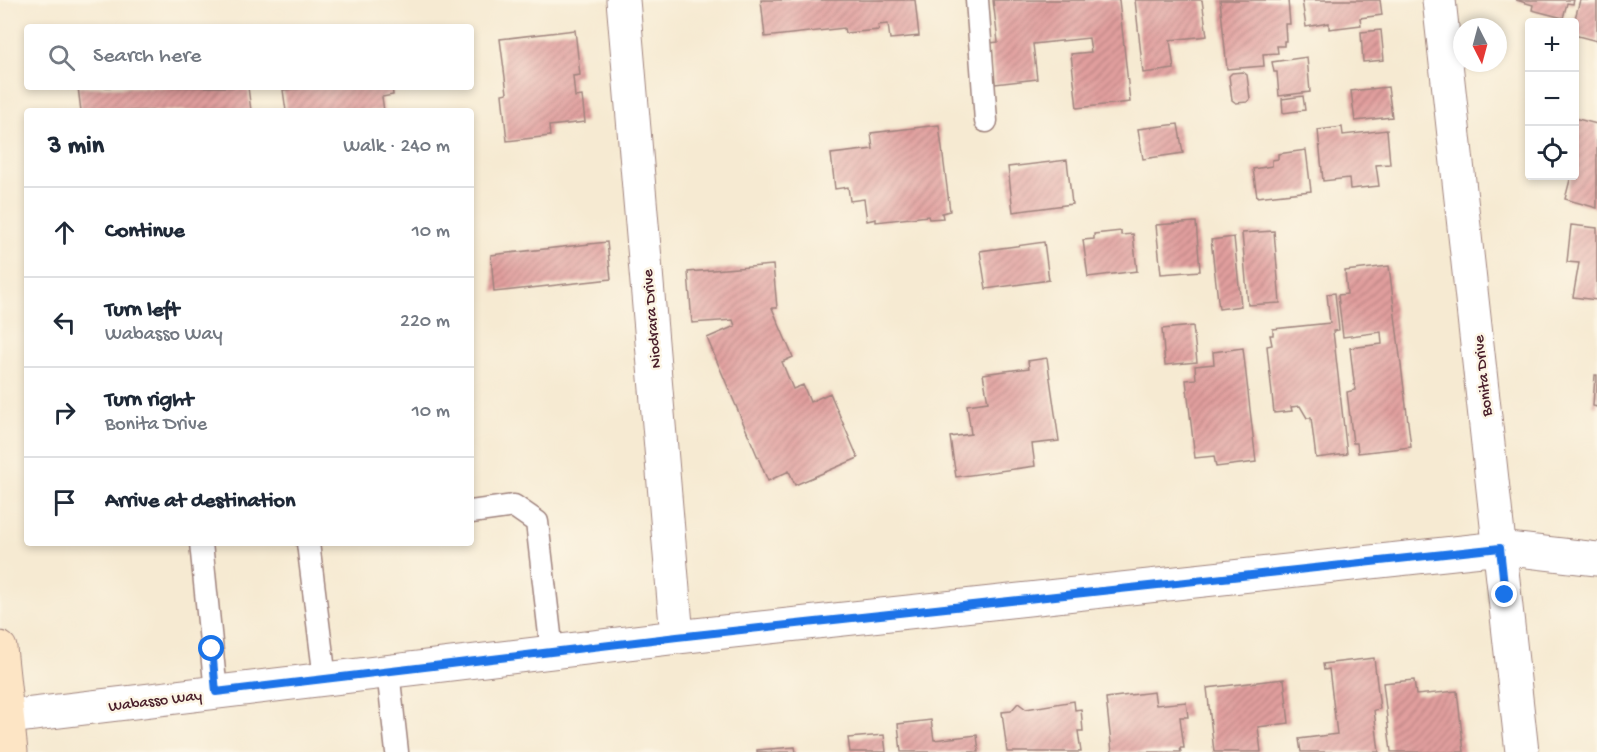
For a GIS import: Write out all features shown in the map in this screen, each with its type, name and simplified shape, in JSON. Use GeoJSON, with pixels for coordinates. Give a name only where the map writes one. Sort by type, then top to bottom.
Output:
{"type":"FeatureCollection","features":[{"type":"Feature","properties":{"kind":"main road"},"geometry":{"type":"LineString","coordinates":[[0,648],[4,717],[11,752]]}},
{"type":"Feature","properties":{"kind":"street","name":"Niodrara Drive"},"geometry":{"type":"LineString","coordinates":[[623,0],[677,637]]}},
{"type":"Feature","properties":{"kind":"street","name":"Bonita Drive"},"geometry":{"type":"LineString","coordinates":[[1439,0],[1522,752]]}},
{"type":"Feature","properties":{"kind":"street","name":"Wabasso Way"},"geometry":{"type":"LineString","coordinates":[[4,717],[677,637],[1500,548],[1597,560]]}},
{"type":"Feature","properties":{"kind":"lane"},"geometry":{"type":"LineString","coordinates":[[977,0],[986,121]]}},
{"type":"Feature","properties":{"kind":"lane"},"geometry":{"type":"LineString","coordinates":[[474,512],[514,506],[537,522],[552,652]]}},
{"type":"Feature","properties":{"kind":"lane"},"geometry":{"type":"LineString","coordinates":[[201,546],[216,692]]}},
{"type":"Feature","properties":{"kind":"lane"},"geometry":{"type":"LineString","coordinates":[[308,546],[326,679]]}},
{"type":"Feature","properties":{"kind":"lane"},"geometry":{"type":"LineString","coordinates":[[388,671],[397,752]]}},
{"type":"Feature","properties":{"kind":"building"},"geometry":{"type":"Polygon","coordinates":[[[761,0],[915,0],[919,36],[890,39],[888,24],[878,25],[879,30],[845,33],[844,28],[765,37],[761,0]]]}},
{"type":"Feature","properties":{"kind":"building"},"geometry":{"type":"Polygon","coordinates":[[[993,0],[1119,0],[1130,102],[1077,108],[1071,54],[1091,52],[1089,38],[1033,44],[1037,79],[995,84],[990,43],[998,42],[993,0]]]}},
{"type":"Feature","properties":{"kind":"building"},"geometry":{"type":"Polygon","coordinates":[[[1135,0],[1202,0],[1207,36],[1170,40],[1174,69],[1143,73],[1135,0]]]}},
{"type":"Feature","properties":{"kind":"building"},"geometry":{"type":"Polygon","coordinates":[[[1220,0],[1288,0],[1290,24],[1285,24],[1286,41],[1284,41],[1284,46],[1277,46],[1278,53],[1263,54],[1264,66],[1227,69],[1220,0]]]}},
{"type":"Feature","properties":{"kind":"building"},"geometry":{"type":"Polygon","coordinates":[[[1302,0],[1380,0],[1382,15],[1360,18],[1361,25],[1329,29],[1329,23],[1306,27],[1302,0]]]}},
{"type":"Feature","properties":{"kind":"building"},"geometry":{"type":"Polygon","coordinates":[[[1516,0],[1574,0],[1573,4],[1567,3],[1563,18],[1532,10],[1533,5],[1516,0]]]}},
{"type":"Feature","properties":{"kind":"building"},"geometry":{"type":"Polygon","coordinates":[[[1580,0],[1597,0],[1597,41],[1579,36],[1579,18],[1575,18],[1580,0]]]}},
{"type":"Feature","properties":{"kind":"building"},"geometry":{"type":"Polygon","coordinates":[[[575,30],[580,75],[573,76],[575,97],[582,96],[585,122],[549,126],[550,136],[507,141],[502,94],[507,93],[500,39],[575,30]]]}},
{"type":"Feature","properties":{"kind":"building"},"geometry":{"type":"Polygon","coordinates":[[[1381,30],[1384,60],[1363,62],[1361,32],[1381,30]]]}},
{"type":"Feature","properties":{"kind":"building"},"geometry":{"type":"Polygon","coordinates":[[[1307,57],[1310,92],[1279,96],[1277,72],[1274,72],[1272,62],[1307,57]]]}},
{"type":"Feature","properties":{"kind":"building"},"geometry":{"type":"Polygon","coordinates":[[[1243,72],[1247,75],[1250,99],[1247,102],[1236,103],[1232,100],[1229,76],[1232,73],[1243,72]]]}},
{"type":"Feature","properties":{"kind":"building"},"geometry":{"type":"Polygon","coordinates":[[[1388,87],[1392,117],[1355,121],[1351,91],[1388,87]]]}},
{"type":"Feature","properties":{"kind":"building"},"geometry":{"type":"Polygon","coordinates":[[[78,90],[248,90],[251,108],[81,108],[78,90]]]}},
{"type":"Feature","properties":{"kind":"building"},"geometry":{"type":"Polygon","coordinates":[[[283,90],[392,90],[393,95],[382,97],[384,108],[286,108],[283,90]]]}},
{"type":"Feature","properties":{"kind":"building"},"geometry":{"type":"Polygon","coordinates":[[[1303,96],[1305,110],[1283,113],[1282,99],[1303,96]]]}},
{"type":"Feature","properties":{"kind":"building"},"geometry":{"type":"Polygon","coordinates":[[[1579,119],[1597,124],[1597,208],[1565,199],[1570,180],[1579,180],[1579,119]]]}},
{"type":"Feature","properties":{"kind":"building"},"geometry":{"type":"Polygon","coordinates":[[[1178,124],[1183,153],[1143,159],[1138,129],[1178,124]]]}},
{"type":"Feature","properties":{"kind":"building"},"geometry":{"type":"Polygon","coordinates":[[[939,125],[950,211],[942,213],[943,218],[929,219],[928,216],[867,221],[864,199],[850,201],[848,187],[835,189],[831,154],[873,149],[871,133],[939,125]]]}},
{"type":"Feature","properties":{"kind":"building"},"geometry":{"type":"Polygon","coordinates":[[[1342,127],[1343,135],[1387,130],[1390,164],[1376,165],[1379,186],[1350,189],[1349,178],[1323,181],[1318,130],[1342,127]]]}},
{"type":"Feature","properties":{"kind":"building"},"geometry":{"type":"Polygon","coordinates":[[[1306,150],[1311,191],[1257,197],[1253,169],[1272,166],[1272,160],[1278,159],[1278,154],[1306,150]]]}},
{"type":"Feature","properties":{"kind":"building"},"geometry":{"type":"Polygon","coordinates":[[[1067,160],[1072,204],[1013,212],[1008,167],[1067,160]]]}},
{"type":"Feature","properties":{"kind":"building"},"geometry":{"type":"Polygon","coordinates":[[[1196,222],[1200,271],[1161,274],[1156,225],[1196,222]]]}},
{"type":"Feature","properties":{"kind":"building"},"geometry":{"type":"Polygon","coordinates":[[[1571,225],[1597,228],[1597,300],[1573,297],[1579,263],[1567,262],[1571,225]]]}},
{"type":"Feature","properties":{"kind":"building"},"geometry":{"type":"Polygon","coordinates":[[[1121,231],[1121,235],[1133,234],[1137,271],[1088,277],[1083,240],[1094,239],[1094,234],[1121,231]]]}},
{"type":"Feature","properties":{"kind":"building"},"geometry":{"type":"Polygon","coordinates":[[[1274,231],[1280,303],[1248,305],[1242,233],[1274,231]]]}},
{"type":"Feature","properties":{"kind":"building"},"geometry":{"type":"Polygon","coordinates":[[[1234,237],[1241,306],[1219,309],[1211,240],[1234,237]]]}},
{"type":"Feature","properties":{"kind":"building"},"geometry":{"type":"Polygon","coordinates":[[[607,242],[611,279],[494,292],[491,255],[607,242]]]}},
{"type":"Feature","properties":{"kind":"building"},"geometry":{"type":"Polygon","coordinates":[[[1044,242],[1049,280],[986,289],[980,251],[1044,242]]]}},
{"type":"Feature","properties":{"kind":"building"},"geometry":{"type":"Polygon","coordinates":[[[773,265],[777,308],[772,308],[793,357],[782,362],[793,389],[803,385],[810,402],[830,393],[858,458],[795,485],[789,471],[768,481],[707,338],[735,326],[733,320],[692,323],[688,272],[773,265]]]}},
{"type":"Feature","properties":{"kind":"building"},"geometry":{"type":"Polygon","coordinates":[[[1389,266],[1411,447],[1358,453],[1357,443],[1353,443],[1347,392],[1355,390],[1350,348],[1382,344],[1381,332],[1343,337],[1338,295],[1347,294],[1345,271],[1389,266]]]}},
{"type":"Feature","properties":{"kind":"building"},"geometry":{"type":"Polygon","coordinates":[[[1335,293],[1339,330],[1333,331],[1347,454],[1316,458],[1311,418],[1307,418],[1300,406],[1291,407],[1292,411],[1274,413],[1267,346],[1272,345],[1270,335],[1273,335],[1273,329],[1330,323],[1327,294],[1335,293]]]}},
{"type":"Feature","properties":{"kind":"building"},"geometry":{"type":"Polygon","coordinates":[[[1193,326],[1197,362],[1165,365],[1162,329],[1193,326]]]}},
{"type":"Feature","properties":{"kind":"building"},"geometry":{"type":"Polygon","coordinates":[[[1243,348],[1256,462],[1216,467],[1214,456],[1195,458],[1186,380],[1196,379],[1195,366],[1214,364],[1213,352],[1243,348]]]}},
{"type":"Feature","properties":{"kind":"building"},"geometry":{"type":"Polygon","coordinates":[[[1047,358],[1059,441],[1032,444],[1035,466],[956,477],[950,437],[971,434],[967,405],[988,402],[983,374],[1029,368],[1028,361],[1047,358]]]}},
{"type":"Feature","properties":{"kind":"building"},"geometry":{"type":"Polygon","coordinates":[[[1595,375],[1597,375],[1597,407],[1593,406],[1595,375]]]}},
{"type":"Feature","properties":{"kind":"building"},"geometry":{"type":"Polygon","coordinates":[[[1374,658],[1380,709],[1374,710],[1379,752],[1301,752],[1299,739],[1337,734],[1329,669],[1324,670],[1323,664],[1374,658]]]}},
{"type":"Feature","properties":{"kind":"building"},"geometry":{"type":"Polygon","coordinates":[[[1284,679],[1289,723],[1258,727],[1261,752],[1214,752],[1207,688],[1284,679]]]}},
{"type":"Feature","properties":{"kind":"building"},"geometry":{"type":"Polygon","coordinates":[[[1414,680],[1416,695],[1457,691],[1464,752],[1391,752],[1383,683],[1414,680]]]}},
{"type":"Feature","properties":{"kind":"building"},"geometry":{"type":"Polygon","coordinates":[[[1154,692],[1156,705],[1186,702],[1188,717],[1180,717],[1184,748],[1180,748],[1181,752],[1112,752],[1106,698],[1154,692]]]}},
{"type":"Feature","properties":{"kind":"building"},"geometry":{"type":"Polygon","coordinates":[[[1074,701],[1075,710],[1081,709],[1083,731],[1078,731],[1081,752],[1007,752],[1002,712],[1011,711],[1018,703],[1026,709],[1074,701]]]}},
{"type":"Feature","properties":{"kind":"building"},"geometry":{"type":"Polygon","coordinates":[[[931,720],[934,740],[977,735],[979,752],[901,752],[898,724],[931,720]]]}},
{"type":"Feature","properties":{"kind":"building"},"geometry":{"type":"Polygon","coordinates":[[[884,735],[886,752],[850,752],[848,738],[884,735]]]}},
{"type":"Feature","properties":{"kind":"building"},"geometry":{"type":"Polygon","coordinates":[[[795,747],[796,752],[757,752],[757,750],[795,747]]]}},
{"type":"Feature","properties":{"kind":"route"},"geometry":{"type":"LineString","coordinates":[[212,649],[216,692],[677,637],[1500,548],[1505,595]]}}]}
